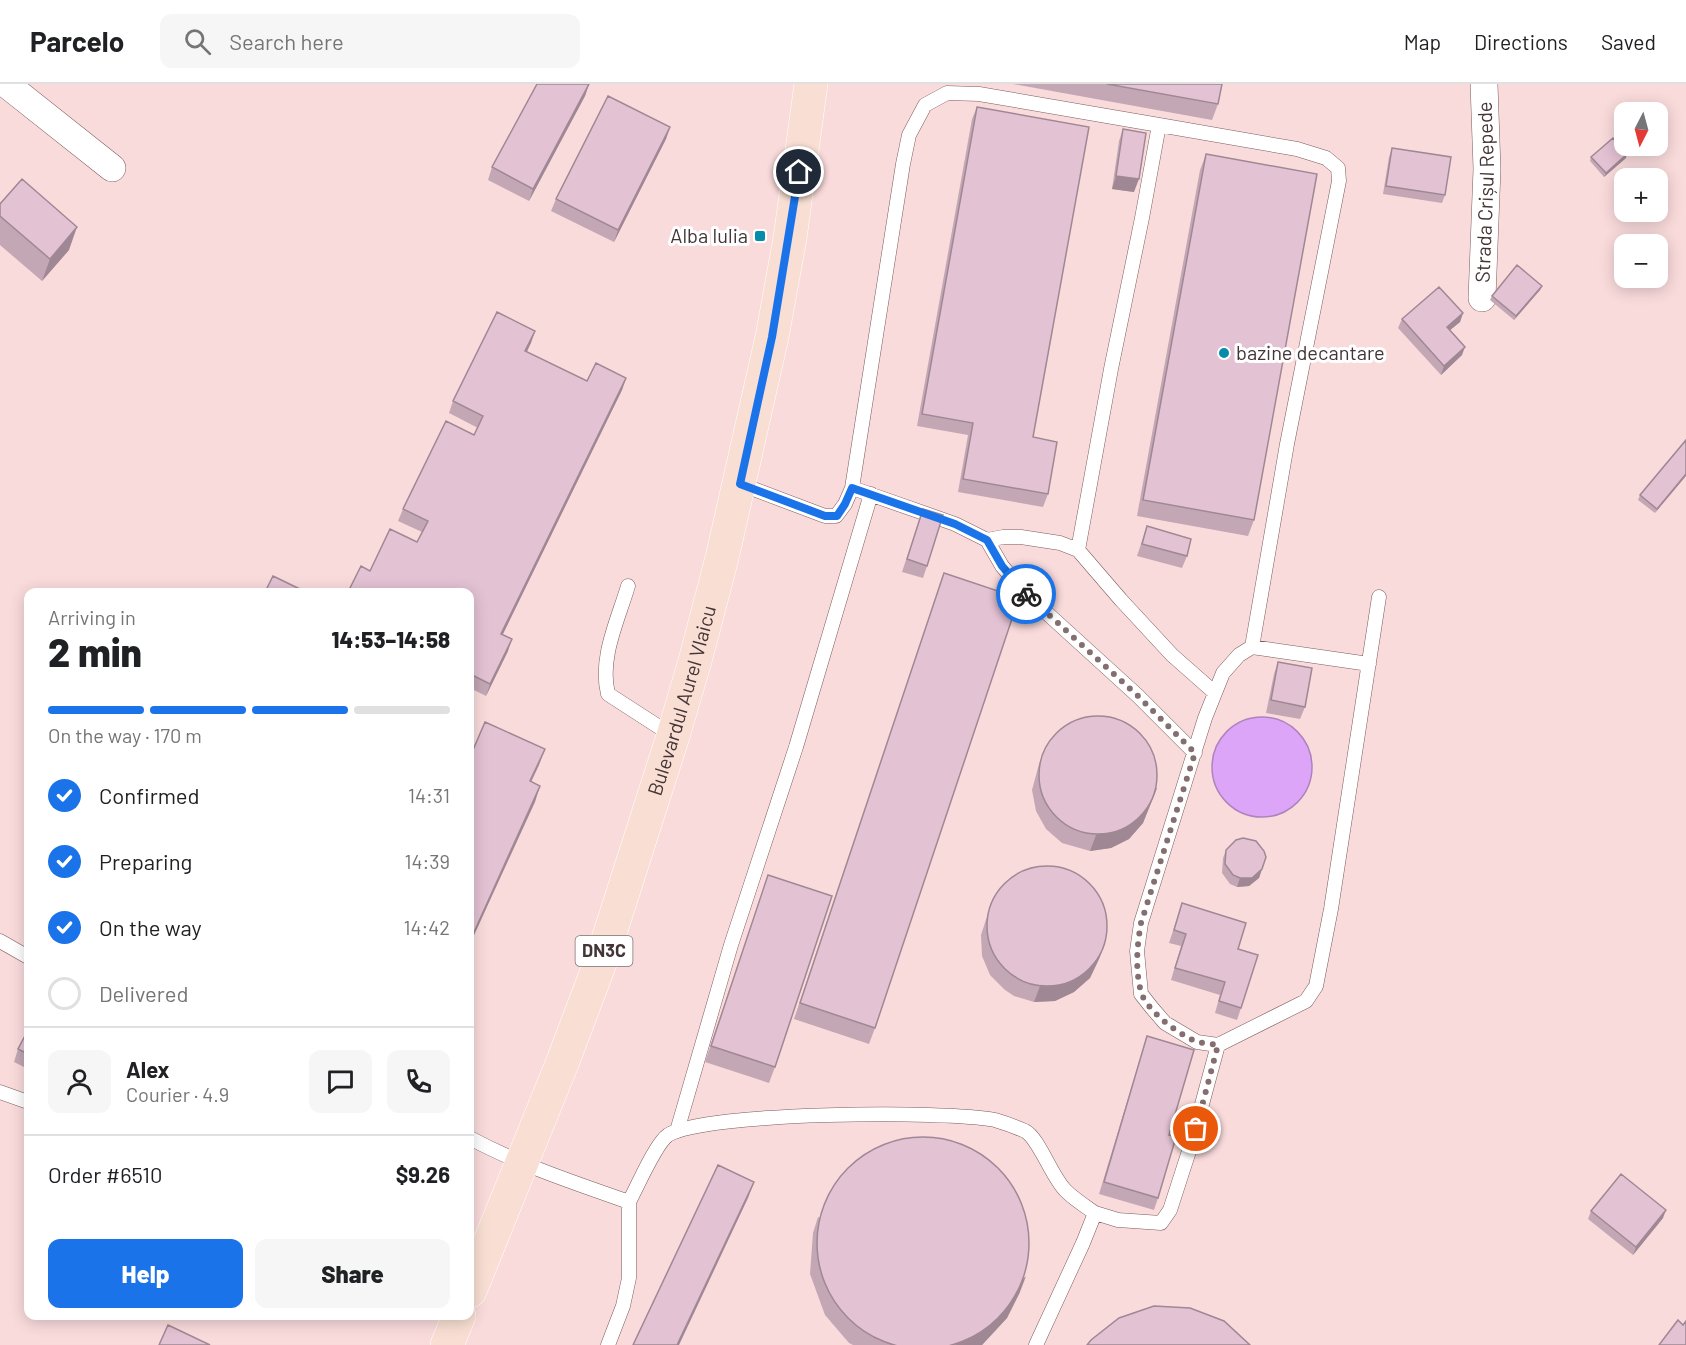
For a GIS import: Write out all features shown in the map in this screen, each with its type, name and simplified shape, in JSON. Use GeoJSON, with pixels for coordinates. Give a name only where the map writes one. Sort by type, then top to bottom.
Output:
{"type":"FeatureCollection","features":[{"type":"Feature","properties":{"kind":"main road","name":"Bulevardul Aurel Vlaicu"},"geometry":{"type":"LineString","coordinates":[[474,1275],[522,1162],[603,955],[673,736],[722,558],[772,337],[811,84]]}},
{"type":"Feature","properties":{"kind":"main road"},"geometry":{"type":"LineString","coordinates":[[447,1345],[457,1320]]}},
{"type":"Feature","properties":{"kind":"street"},"geometry":{"type":"LineString","coordinates":[[6,84],[112,168]]}},
{"type":"Feature","properties":{"kind":"street","name":"Strada Crișul Repede"},"geometry":{"type":"LineString","coordinates":[[1482,298],[1487,169],[1484,84]]}},
{"type":"Feature","properties":{"kind":"lane"},"geometry":{"type":"LineString","coordinates":[[740,484],[825,516],[837,516],[845,504],[852,488],[909,135],[926,105],[947,93],[979,94],[1297,149],[1326,158],[1338,168],[1339,181],[1287,444],[1252,647]]}},
{"type":"Feature","properties":{"kind":"lane"},"geometry":{"type":"LineString","coordinates":[[1078,550],[1159,125]]}},
{"type":"Feature","properties":{"kind":"lane"},"geometry":{"type":"LineString","coordinates":[[852,488],[955,524],[987,540],[1002,566],[1026,594],[1130,688],[1195,753]]}},
{"type":"Feature","properties":{"kind":"lane"},"geometry":{"type":"LineString","coordinates":[[677,1131],[731,945],[796,747],[871,494]]}},
{"type":"Feature","properties":{"kind":"lane"},"geometry":{"type":"LineString","coordinates":[[987,540],[1021,537],[1060,543],[1078,550],[1172,655],[1215,693]]}},
{"type":"Feature","properties":{"kind":"lane"},"geometry":{"type":"LineString","coordinates":[[628,586],[607,656],[604,678],[608,694],[673,736]]}},
{"type":"Feature","properties":{"kind":"lane"},"geometry":{"type":"LineString","coordinates":[[1369,664],[1252,647],[1239,655],[1223,673],[1141,923],[1137,951],[1142,994],[1165,1023],[1197,1042],[1218,1045],[1306,1001],[1316,986],[1331,909],[1369,664],[1378,597]]}},
{"type":"Feature","properties":{"kind":"lane"},"geometry":{"type":"LineString","coordinates":[[0,940],[24,955]]}},
{"type":"Feature","properties":{"kind":"lane"},"geometry":{"type":"LineString","coordinates":[[608,1345],[623,1306],[629,1278],[629,1202],[666,1137],[677,1131],[725,1122],[820,1116],[939,1115],[995,1120],[1028,1132],[1065,1190],[1095,1213],[1118,1220],[1161,1223],[1170,1210],[1188,1156],[1218,1045]]}},
{"type":"Feature","properties":{"kind":"lane"},"geometry":{"type":"LineString","coordinates":[[0,1092],[24,1101]]}},
{"type":"Feature","properties":{"kind":"lane"},"geometry":{"type":"LineString","coordinates":[[474,1140],[496,1152],[555,1176],[629,1202]]}},
{"type":"Feature","properties":{"kind":"lane"},"geometry":{"type":"LineString","coordinates":[[1036,1345],[1095,1213]]}},
{"type":"Feature","properties":{"kind":"shaded area"},"geometry":{"type":"Polygon","coordinates":[[[1262,717],[1281,721],[1297,732],[1308,748],[1312,767],[1308,786],[1297,802],[1281,813],[1262,817],[1243,813],[1227,802],[1216,786],[1212,767],[1216,748],[1227,732],[1243,721],[1262,717]]]}},
{"type":"Feature","properties":{"kind":"building"},"geometry":{"type":"Polygon","coordinates":[[[537,84],[589,84],[533,189],[492,167],[537,84]]]}},
{"type":"Feature","properties":{"kind":"building"},"geometry":{"type":"Polygon","coordinates":[[[1107,84],[1222,84],[1218,104],[1107,84]]]}},
{"type":"Feature","properties":{"kind":"building"},"geometry":{"type":"Polygon","coordinates":[[[608,96],[670,127],[618,230],[556,199],[608,96]]]}},
{"type":"Feature","properties":{"kind":"building"},"geometry":{"type":"Polygon","coordinates":[[[977,107],[1089,127],[1033,437],[1057,442],[1048,494],[963,479],[973,423],[922,414],[977,107]]]}},
{"type":"Feature","properties":{"kind":"building"},"geometry":{"type":"Polygon","coordinates":[[[1123,129],[1146,133],[1139,179],[1116,176],[1123,129]]]}},
{"type":"Feature","properties":{"kind":"building"},"geometry":{"type":"Polygon","coordinates":[[[1613,138],[1614,156],[1625,156],[1606,173],[1591,157],[1613,138]]]}},
{"type":"Feature","properties":{"kind":"building"},"geometry":{"type":"Polygon","coordinates":[[[1392,148],[1451,157],[1445,195],[1386,186],[1392,148]]]}},
{"type":"Feature","properties":{"kind":"building","name":"bazine decantare"},"geometry":{"type":"Polygon","coordinates":[[[1206,154],[1317,174],[1254,520],[1143,500],[1206,154]]]}},
{"type":"Feature","properties":{"kind":"building"},"geometry":{"type":"Polygon","coordinates":[[[22,179],[77,227],[50,259],[0,216],[0,204],[22,179]]]}},
{"type":"Feature","properties":{"kind":"building"},"geometry":{"type":"Polygon","coordinates":[[[1517,265],[1542,286],[1516,316],[1492,296],[1517,265]]]}},
{"type":"Feature","properties":{"kind":"building"},"geometry":{"type":"Polygon","coordinates":[[[1439,287],[1463,313],[1447,327],[1465,347],[1444,366],[1402,319],[1439,287]]]}},
{"type":"Feature","properties":{"kind":"building"},"geometry":{"type":"Polygon","coordinates":[[[497,312],[535,331],[525,351],[587,381],[596,363],[626,378],[501,634],[512,639],[490,684],[474,676],[474,588],[350,588],[361,566],[370,571],[390,529],[417,542],[428,521],[403,509],[446,421],[474,435],[483,416],[453,401],[497,312]]]}},
{"type":"Feature","properties":{"kind":"building"},"geometry":{"type":"Polygon","coordinates":[[[1686,440],[1686,474],[1657,509],[1640,495],[1686,440]]]}},
{"type":"Feature","properties":{"kind":"building"},"geometry":{"type":"Polygon","coordinates":[[[923,509],[943,515],[927,566],[907,559],[923,509]]]}},
{"type":"Feature","properties":{"kind":"building"},"geometry":{"type":"Polygon","coordinates":[[[1147,526],[1191,539],[1187,556],[1142,544],[1147,526]]]}},
{"type":"Feature","properties":{"kind":"building"},"geometry":{"type":"Polygon","coordinates":[[[944,573],[1019,598],[875,1028],[800,1003],[944,573]]]}},
{"type":"Feature","properties":{"kind":"building"},"geometry":{"type":"Polygon","coordinates":[[[273,576],[298,588],[267,588],[273,576]]]}},
{"type":"Feature","properties":{"kind":"building"},"geometry":{"type":"Polygon","coordinates":[[[1278,662],[1312,668],[1305,707],[1271,700],[1278,662]]]}},
{"type":"Feature","properties":{"kind":"building"},"geometry":{"type":"Polygon","coordinates":[[[1098,716],[1121,720],[1140,733],[1153,752],[1157,775],[1153,798],[1140,817],[1121,830],[1098,834],[1075,830],[1056,817],[1043,798],[1039,775],[1043,752],[1056,733],[1075,720],[1098,716]]]}},
{"type":"Feature","properties":{"kind":"building"},"geometry":{"type":"Polygon","coordinates":[[[485,722],[545,749],[530,781],[540,786],[474,932],[474,748],[485,722]]]}},
{"type":"Feature","properties":{"kind":"building"},"geometry":{"type":"Polygon","coordinates":[[[1243,838],[1256,841],[1266,857],[1262,869],[1252,878],[1240,878],[1233,875],[1225,864],[1226,850],[1236,840],[1243,838]]]}},
{"type":"Feature","properties":{"kind":"building"},"geometry":{"type":"Polygon","coordinates":[[[1047,866],[1070,871],[1089,884],[1102,903],[1107,926],[1102,949],[1089,968],[1070,981],[1047,986],[1024,981],[1005,968],[992,949],[987,926],[992,903],[1005,884],[1024,871],[1047,866]]]}},
{"type":"Feature","properties":{"kind":"building"},"geometry":{"type":"Polygon","coordinates":[[[768,875],[832,896],[775,1067],[711,1046],[768,875]]]}},
{"type":"Feature","properties":{"kind":"building"},"geometry":{"type":"Polygon","coordinates":[[[1182,903],[1246,923],[1238,949],[1258,955],[1241,1008],[1219,1001],[1225,982],[1175,968],[1186,934],[1174,930],[1182,903]]]}},
{"type":"Feature","properties":{"kind":"building"},"geometry":{"type":"Polygon","coordinates":[[[1147,1036],[1194,1050],[1169,1135],[1176,1137],[1158,1198],[1104,1182],[1147,1036]]]}},
{"type":"Feature","properties":{"kind":"building"},"geometry":{"type":"Polygon","coordinates":[[[24,1038],[24,1052],[18,1049],[24,1038]]]}},
{"type":"Feature","properties":{"kind":"building"},"geometry":{"type":"Polygon","coordinates":[[[913,1137],[933,1137],[964,1145],[990,1161],[1017,1193],[1029,1233],[1027,1264],[1021,1284],[1011,1302],[998,1318],[982,1331],[964,1341],[947,1346],[899,1346],[882,1341],[864,1331],[848,1318],[829,1293],[817,1253],[817,1233],[825,1202],[841,1176],[873,1149],[913,1137]]]}},
{"type":"Feature","properties":{"kind":"building"},"geometry":{"type":"Polygon","coordinates":[[[718,1165],[754,1182],[677,1345],[633,1345],[718,1165]]]}},
{"type":"Feature","properties":{"kind":"building"},"geometry":{"type":"Polygon","coordinates":[[[1621,1174],[1666,1210],[1636,1247],[1591,1211],[1621,1174]]]}},
{"type":"Feature","properties":{"kind":"building"},"geometry":{"type":"Polygon","coordinates":[[[1154,1306],[1190,1308],[1224,1321],[1250,1345],[1087,1345],[1119,1318],[1154,1306]]]}},
{"type":"Feature","properties":{"kind":"building"},"geometry":{"type":"Polygon","coordinates":[[[1678,1320],[1683,1325],[1686,1321],[1686,1345],[1659,1345],[1678,1320]]]}},
{"type":"Feature","properties":{"kind":"building"},"geometry":{"type":"Polygon","coordinates":[[[168,1325],[210,1345],[159,1345],[168,1325]]]}},
{"type":"Feature","properties":{"kind":"way so far"},"geometry":{"type":"LineString","coordinates":[[1026,594],[1138,696],[1195,753],[1141,923],[1137,951],[1142,994],[1152,1008],[1165,1023],[1197,1042],[1218,1045],[1196,1129]]}},
{"type":"Feature","properties":{"kind":"place","name":"Alba Iulia"},"geometry":{"type":"Point","coordinates":[760,236]}},
{"type":"Feature","properties":{"kind":"place","name":"bazine decantare"},"geometry":{"type":"Point","coordinates":[1224,353]}},
{"type":"Feature","properties":{"kind":"route"},"geometry":{"type":"LineString","coordinates":[[799,172],[772,337],[740,484],[825,516],[837,516],[852,488],[955,524],[987,540],[1002,566],[1026,594]]}}]}
